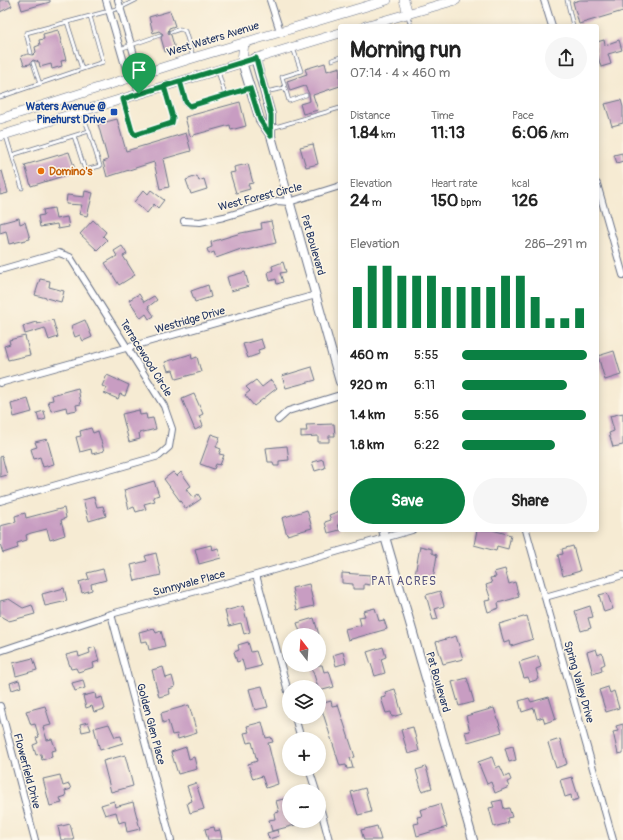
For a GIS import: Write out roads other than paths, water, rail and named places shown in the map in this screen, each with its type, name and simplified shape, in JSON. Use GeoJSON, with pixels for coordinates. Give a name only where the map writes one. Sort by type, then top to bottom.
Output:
{"type":"FeatureCollection","features":[{"type":"Feature","properties":{"kind":"main road","name":"West Waters Avenue"},"geometry":{"type":"LineString","coordinates":[[0,119],[244,42],[387,0]]}},
{"type":"Feature","properties":{"kind":"main road"},"geometry":{"type":"LineString","coordinates":[[404,0],[408,14]]}},
{"type":"Feature","properties":{"kind":"main road"},"geometry":{"type":"LineString","coordinates":[[373,24],[456,0]]}},
{"type":"Feature","properties":{"kind":"main road"},"geometry":{"type":"LineString","coordinates":[[0,119],[3,135],[292,46],[338,34]]}},
{"type":"Feature","properties":{"kind":"main road"},"geometry":{"type":"LineString","coordinates":[[244,42],[256,58]]}},
{"type":"Feature","properties":{"kind":"main road"},"geometry":{"type":"LineString","coordinates":[[242,62],[244,42]]}},
{"type":"Feature","properties":{"kind":"street"},"geometry":{"type":"LineString","coordinates":[[106,0],[126,69],[134,76]]}},
{"type":"Feature","properties":{"kind":"street"},"geometry":{"type":"LineString","coordinates":[[118,0],[137,65],[134,76],[139,94]]}},
{"type":"Feature","properties":{"kind":"street"},"geometry":{"type":"LineString","coordinates":[[270,0],[280,31]]}},
{"type":"Feature","properties":{"kind":"street"},"geometry":{"type":"LineString","coordinates":[[544,0],[551,24]]}},
{"type":"Feature","properties":{"kind":"street","name":"Pat Boulevard"},"geometry":{"type":"LineString","coordinates":[[256,58],[271,115],[272,132],[289,202],[338,375]]}},
{"type":"Feature","properties":{"kind":"street","name":"Pat Boulevard"},"geometry":{"type":"LineString","coordinates":[[242,62],[260,120],[272,132]]}},
{"type":"Feature","properties":{"kind":"street","name":"West Forest Circle"},"geometry":{"type":"LineString","coordinates":[[184,221],[200,222],[224,217],[277,201],[289,202],[338,187]]}},
{"type":"Feature","properties":{"kind":"street"},"geometry":{"type":"LineString","coordinates":[[599,191],[623,274]]}},
{"type":"Feature","properties":{"kind":"street","name":"Terracewood Circle"},"geometry":{"type":"LineString","coordinates":[[0,270],[59,253],[70,257],[164,406],[172,429],[169,447],[159,456],[0,501]]}},
{"type":"Feature","properties":{"kind":"street","name":"Westridge Drive"},"geometry":{"type":"LineString","coordinates":[[0,383],[316,295]]}},
{"type":"Feature","properties":{"kind":"street"},"geometry":{"type":"LineString","coordinates":[[278,420],[288,411],[338,397]]}},
{"type":"Feature","properties":{"kind":"street"},"geometry":{"type":"LineString","coordinates":[[384,534],[398,532]]}},
{"type":"Feature","properties":{"kind":"street","name":"Spring Valley Drive"},"geometry":{"type":"LineString","coordinates":[[527,532],[613,840]]}},
{"type":"Feature","properties":{"kind":"street","name":"Pat Boulevard"},"geometry":{"type":"LineString","coordinates":[[384,534],[473,840]]}},
{"type":"Feature","properties":{"kind":"street","name":"Sunnyvale Place"},"geometry":{"type":"LineString","coordinates":[[0,651],[111,614],[256,575],[384,534]]}},
{"type":"Feature","properties":{"kind":"street"},"geometry":{"type":"LineString","coordinates":[[256,575],[285,680]]}},
{"type":"Feature","properties":{"kind":"street"},"geometry":{"type":"LineString","coordinates":[[545,597],[623,575]]}},
{"type":"Feature","properties":{"kind":"street","name":"Golden Glen Place"},"geometry":{"type":"LineString","coordinates":[[111,614],[171,840]]}},
{"type":"Feature","properties":{"kind":"street","name":"Flowerfield Drive"},"geometry":{"type":"LineString","coordinates":[[0,706],[35,840]]}},
{"type":"Feature","properties":{"kind":"street"},"geometry":{"type":"LineString","coordinates":[[326,828],[329,840]]}},
{"type":"Feature","properties":{"kind":"lane"},"geometry":{"type":"LineString","coordinates":[[31,53],[26,33],[120,8],[136,0]]}},
{"type":"Feature","properties":{"kind":"lane"},"geometry":{"type":"LineString","coordinates":[[567,0],[573,24]]}},
{"type":"Feature","properties":{"kind":"lane"},"geometry":{"type":"LineString","coordinates":[[408,14],[410,24]]}},
{"type":"Feature","properties":{"kind":"lane"},"geometry":{"type":"LineString","coordinates":[[0,97],[103,62],[90,16]]}},
{"type":"Feature","properties":{"kind":"lane"},"geometry":{"type":"LineString","coordinates":[[66,22],[82,69]]}},
{"type":"Feature","properties":{"kind":"lane"},"geometry":{"type":"LineString","coordinates":[[171,32],[180,29],[185,31],[193,58]]}},
{"type":"Feature","properties":{"kind":"lane"},"geometry":{"type":"LineString","coordinates":[[120,49],[160,35]]}},
{"type":"Feature","properties":{"kind":"lane"},"geometry":{"type":"LineString","coordinates":[[292,46],[301,71],[282,77],[285,88],[289,101],[306,95]]}},
{"type":"Feature","properties":{"kind":"lane"},"geometry":{"type":"LineString","coordinates":[[332,60],[338,58]]}},
{"type":"Feature","properties":{"kind":"lane"},"geometry":{"type":"LineString","coordinates":[[34,63],[40,84]]}},
{"type":"Feature","properties":{"kind":"lane"},"geometry":{"type":"LineString","coordinates":[[217,70],[225,96]]}},
{"type":"Feature","properties":{"kind":"lane"},"geometry":{"type":"LineString","coordinates":[[180,81],[187,105],[190,106],[250,88]]}},
{"type":"Feature","properties":{"kind":"lane"},"geometry":{"type":"LineString","coordinates":[[123,99],[132,131],[135,135],[170,125],[173,118],[164,86]]}},
{"type":"Feature","properties":{"kind":"lane"},"geometry":{"type":"LineString","coordinates":[[265,92],[285,88]]}},
{"type":"Feature","properties":{"kind":"lane"},"geometry":{"type":"LineString","coordinates":[[272,132],[338,109]]}},
{"type":"Feature","properties":{"kind":"lane"},"geometry":{"type":"LineString","coordinates":[[74,136],[85,170],[100,166],[82,111]]}},
{"type":"Feature","properties":{"kind":"lane"},"geometry":{"type":"LineString","coordinates":[[12,155],[89,131]]}},
{"type":"Feature","properties":{"kind":"lane"},"geometry":{"type":"LineString","coordinates":[[3,135],[12,155],[22,188]]}},
{"type":"Feature","properties":{"kind":"place","name":"Waters Avenue @ Pinehurst Drive"},"geometry":{"type":"Point","coordinates":[114,112]}},
{"type":"Feature","properties":{"kind":"place","name":"Domino's"},"geometry":{"type":"Point","coordinates":[41,171]}},
{"type":"Feature","properties":{"kind":"district","name":"PAT ACRES"},"geometry":{"type":"Point","coordinates":[404,581]}}]}
